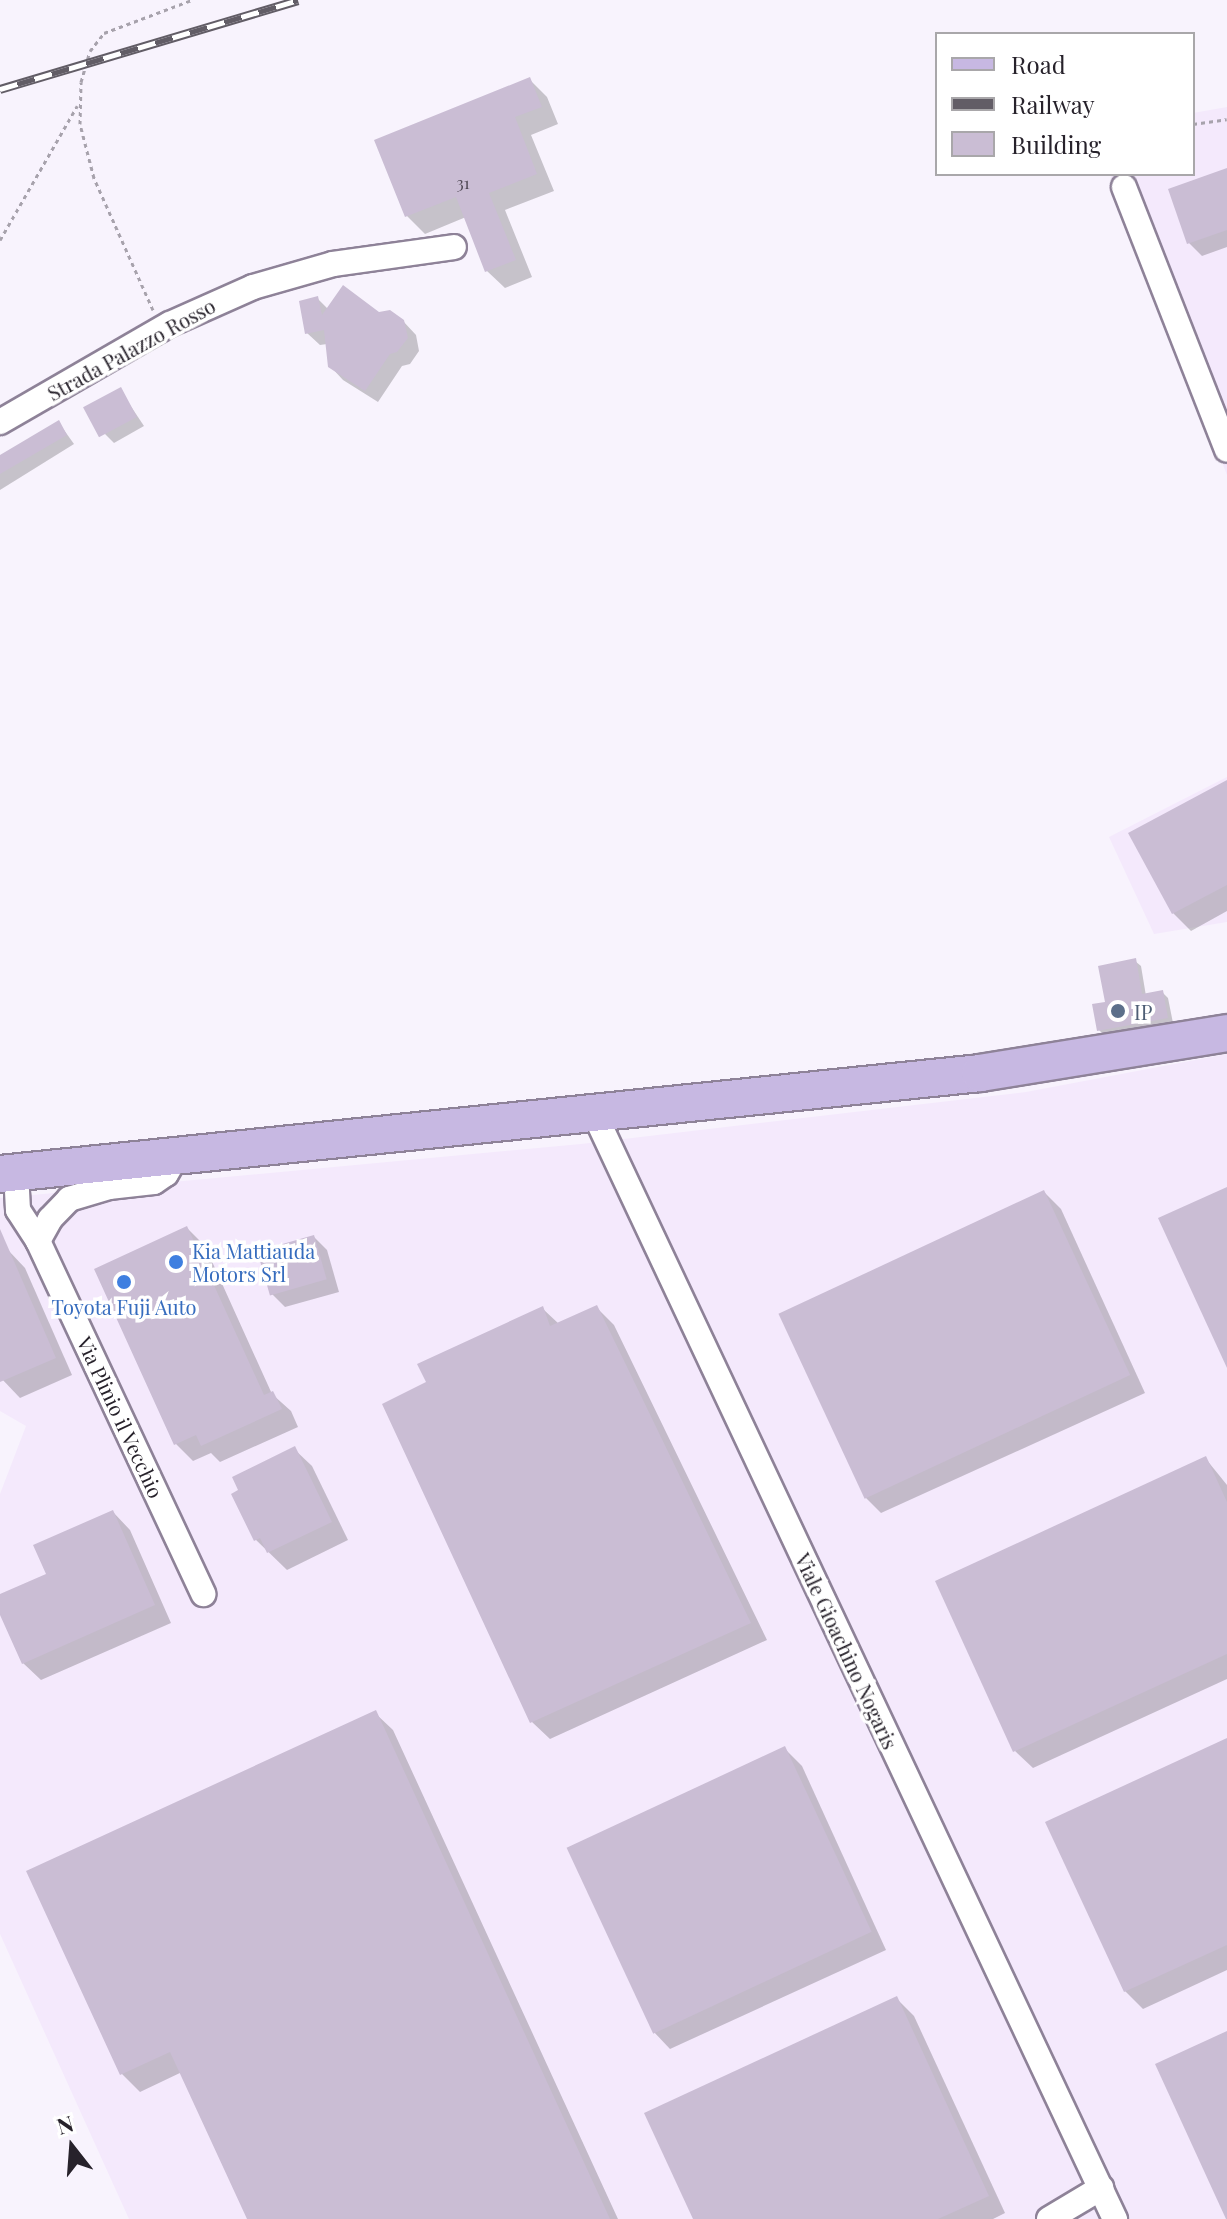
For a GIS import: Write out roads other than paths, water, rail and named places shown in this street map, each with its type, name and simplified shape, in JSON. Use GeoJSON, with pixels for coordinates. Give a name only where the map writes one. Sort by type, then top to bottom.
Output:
{"type":"FeatureCollection","features":[{"type":"Feature","properties":{"kind":"main road"},"geometry":{"type":"LineString","coordinates":[[8,1173],[980,1073],[1227,1033]]}},
{"type":"Feature","properties":{"kind":"street"},"geometry":{"type":"LineString","coordinates":[[1124,187],[1227,450]]}},
{"type":"Feature","properties":{"kind":"street","name":"Strada Palazzo Rosso"},"geometry":{"type":"LineString","coordinates":[[0,422],[170,324],[273,280],[333,264],[454,247]]}},
{"type":"Feature","properties":{"kind":"street","name":"Viale Gioachino Nogaris"},"geometry":{"type":"LineString","coordinates":[[594,1113],[1115,2219]]}},
{"type":"Feature","properties":{"kind":"street"},"geometry":{"type":"LineString","coordinates":[[38,1241],[50,1219],[69,1199],[159,1180],[177,1155]]}},
{"type":"Feature","properties":{"kind":"street","name":"Via Plinio il Vecchio"},"geometry":{"type":"LineString","coordinates":[[8,1173],[18,1210],[38,1241],[203,1594]]}},
{"type":"Feature","properties":{"kind":"street","name":"Via Plinio il Vecchio"},"geometry":{"type":"LineString","coordinates":[[0,1212],[38,1241]]}},
{"type":"Feature","properties":{"kind":"street"},"geometry":{"type":"LineString","coordinates":[[1049,2219],[1101,2188]]}},
{"type":"Feature","properties":{"kind":"railway"},"geometry":{"type":"LineString","coordinates":[[0,89],[298,0]]}},
{"type":"Feature","properties":{"kind":"place","name":"IP"},"geometry":{"type":"Point","coordinates":[1118,1011]}},
{"type":"Feature","properties":{"kind":"place","name":"Kia Mattiauda Motors Srl"},"geometry":{"type":"Point","coordinates":[176,1262]}},
{"type":"Feature","properties":{"kind":"place","name":"Toyota Fuji Auto"},"geometry":{"type":"Point","coordinates":[124,1282]}}]}
